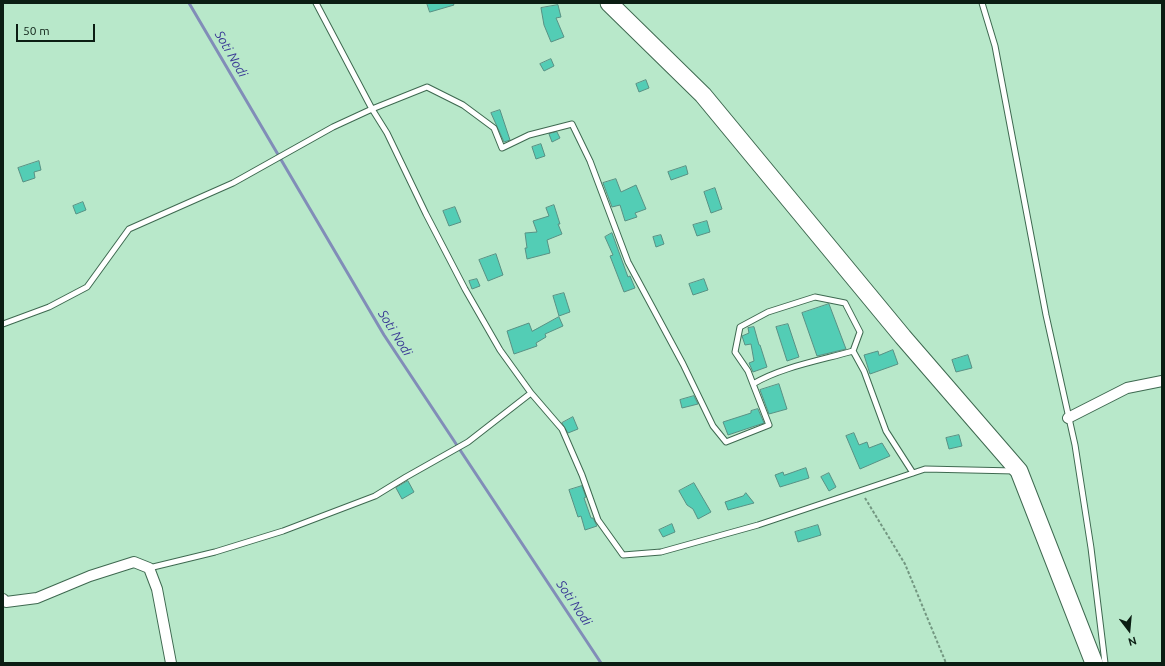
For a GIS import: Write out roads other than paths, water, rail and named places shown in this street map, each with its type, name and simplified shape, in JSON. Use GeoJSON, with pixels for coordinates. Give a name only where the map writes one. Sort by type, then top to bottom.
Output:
{"type":"FeatureCollection","features":[{"type":"Feature","properties":{"kind":"highway"},"geometry":{"type":"LineString","coordinates":[[609,3],[703,95],[903,337],[1019,471],[1094,663]]}},
{"type":"Feature","properties":{"kind":"street"},"geometry":{"type":"LineString","coordinates":[[1068,418],[1127,388],[1162,381]]}},
{"type":"Feature","properties":{"kind":"street"},"geometry":{"type":"LineString","coordinates":[[3,599],[6,602],[37,598],[90,576],[134,562],[149,568],[157,589],[171,663]]}},
{"type":"Feature","properties":{"kind":"lane"},"geometry":{"type":"LineString","coordinates":[[316,3],[372,109],[387,133],[426,214],[465,289],[500,350],[531,393],[562,429],[582,475],[598,520],[623,555],[661,552],[743,529],[861,492],[924,469],[1019,471]]}},
{"type":"Feature","properties":{"kind":"lane"},"geometry":{"type":"LineString","coordinates":[[982,3],[995,46],[1046,315],[1074,445],[1091,548],[1105,663]]}},
{"type":"Feature","properties":{"kind":"lane"},"geometry":{"type":"LineString","coordinates":[[3,324],[49,306],[87,287],[129,229],[233,183],[333,128],[372,109],[427,88],[463,105],[494,128],[502,148],[529,135],[572,124],[590,161],[628,262],[683,364],[713,426],[726,442],[769,425],[748,371],[735,352],[740,328],[768,312],[815,297],[845,303],[860,332],[854,351],[864,371],[886,431],[913,473]]}},
{"type":"Feature","properties":{"kind":"lane"},"geometry":{"type":"LineString","coordinates":[[753,384],[763,378],[854,351]]}},
{"type":"Feature","properties":{"kind":"lane"},"geometry":{"type":"LineString","coordinates":[[149,568],[215,552],[283,531],[375,496],[468,442],[531,393]]}},
{"type":"Feature","properties":{"kind":"waterway","name":"Soti Nodi"},"geometry":{"type":"LineString","coordinates":[[189,3],[384,335],[601,663]]}}]}
